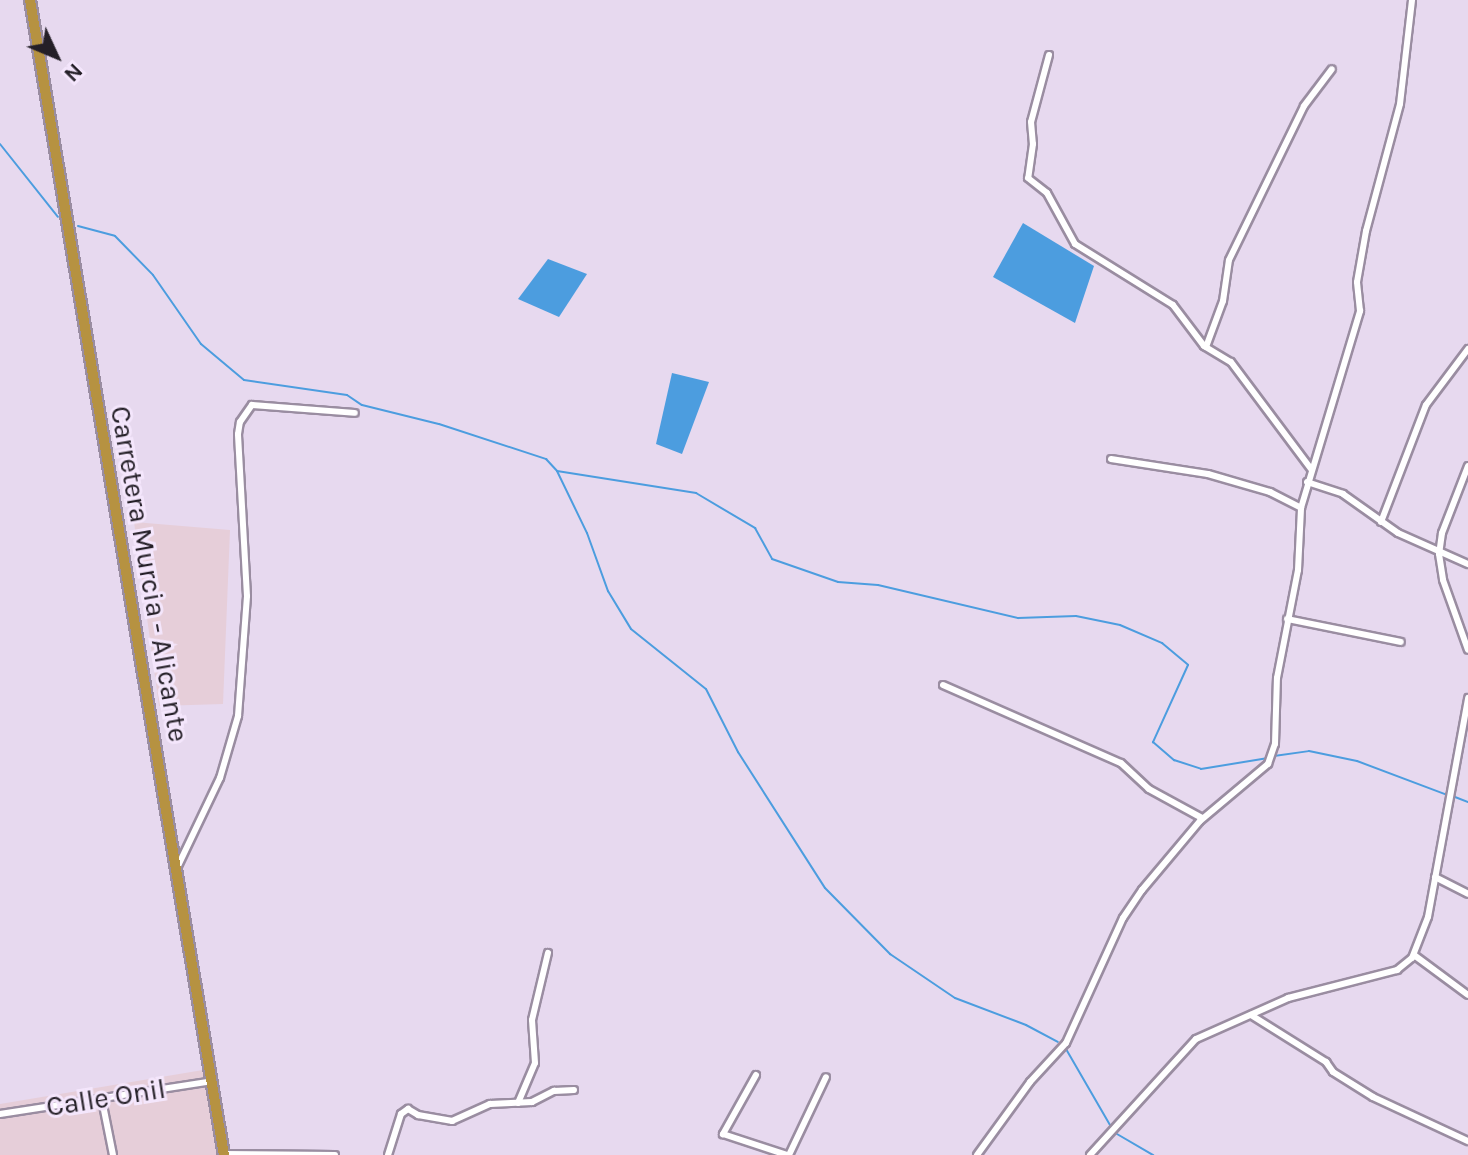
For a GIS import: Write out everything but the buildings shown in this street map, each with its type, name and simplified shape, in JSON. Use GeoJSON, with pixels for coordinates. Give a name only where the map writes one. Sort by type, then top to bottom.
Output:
{"type":"FeatureCollection","features":[{"type":"Feature","properties":{"kind":"highway","name":"Carretera Murcia - Alicante"},"geometry":{"type":"LineString","coordinates":[[30,0],[224,1154]]}},
{"type":"Feature","properties":{"kind":"street"},"geometry":{"type":"LineString","coordinates":[[977,1155],[1030,1082],[1066,1043],[1123,918],[1202,818],[1254,779],[1268,764],[1275,744],[1277,678],[1298,570],[1301,508],[1360,311],[1357,282],[1366,231],[1400,104],[1408,56],[1412,0]]}},
{"type":"Feature","properties":{"kind":"street"},"geometry":{"type":"LineString","coordinates":[[1049,55],[1031,122],[1033,144],[1028,178],[1047,193],[1071,240],[1173,305],[1206,347],[1231,362],[1311,469]]}},
{"type":"Feature","properties":{"kind":"street"},"geometry":{"type":"LineString","coordinates":[[1206,347],[1223,301],[1229,260],[1304,106],[1332,69]]}},
{"type":"Feature","properties":{"kind":"street"},"geometry":{"type":"LineString","coordinates":[[1381,522],[1426,405],[1468,349]]}},
{"type":"Feature","properties":{"kind":"street"},"geometry":{"type":"LineString","coordinates":[[176,870],[220,778],[238,716],[247,596],[238,434],[240,422],[252,405],[355,413]]}},
{"type":"Feature","properties":{"kind":"street"},"geometry":{"type":"LineString","coordinates":[[1111,459],[1208,474],[1270,492],[1301,508]]}},
{"type":"Feature","properties":{"kind":"street"},"geometry":{"type":"LineString","coordinates":[[1468,466],[1442,533],[1439,554],[1443,580],[1468,650]]}},
{"type":"Feature","properties":{"kind":"street"},"geometry":{"type":"LineString","coordinates":[[1307,482],[1343,494],[1381,522],[1439,554],[1468,564]]}},
{"type":"Feature","properties":{"kind":"street"},"geometry":{"type":"LineString","coordinates":[[1287,619],[1401,642]]}},
{"type":"Feature","properties":{"kind":"street"},"geometry":{"type":"LineString","coordinates":[[943,685],[1121,763],[1149,789],[1202,818]]}},
{"type":"Feature","properties":{"kind":"street"},"geometry":{"type":"LineString","coordinates":[[1090,1155],[1196,1039],[1288,998],[1397,970],[1414,955],[1428,917],[1468,698]]}},
{"type":"Feature","properties":{"kind":"street"},"geometry":{"type":"LineString","coordinates":[[1435,877],[1468,894]]}},
{"type":"Feature","properties":{"kind":"street"},"geometry":{"type":"LineString","coordinates":[[518,1103],[535,1063],[532,1020],[548,953]]}},
{"type":"Feature","properties":{"kind":"street"},"geometry":{"type":"LineString","coordinates":[[1414,955],[1468,995]]}},
{"type":"Feature","properties":{"kind":"street"},"geometry":{"type":"LineString","coordinates":[[1251,1015],[1326,1062],[1333,1072],[1373,1097],[1468,1141]]}},
{"type":"Feature","properties":{"kind":"street"},"geometry":{"type":"LineString","coordinates":[[756,1075],[723,1134],[788,1155],[826,1077]]}},
{"type":"Feature","properties":{"kind":"street","name":"Calle Onil"},"geometry":{"type":"LineString","coordinates":[[0,1114],[212,1081]]}},
{"type":"Feature","properties":{"kind":"street"},"geometry":{"type":"LineString","coordinates":[[388,1155],[401,1114],[408,1109],[418,1115],[452,1121],[490,1104],[532,1102],[554,1091],[574,1090]]}},
{"type":"Feature","properties":{"kind":"street"},"geometry":{"type":"LineString","coordinates":[[102,1100],[113,1155]]}},
{"type":"Feature","properties":{"kind":"street"},"geometry":{"type":"LineString","coordinates":[[224,1154],[335,1155]]}},
{"type":"Feature","properties":{"kind":"shaded area"},"geometry":{"type":"Polygon","coordinates":[[[134,522],[230,530],[223,704],[159,706],[134,522]]]}},
{"type":"Feature","properties":{"kind":"shaded area"},"geometry":{"type":"Polygon","coordinates":[[[203,1070],[218,1155],[0,1155],[0,1104],[203,1070]]]}},
{"type":"Feature","properties":{"kind":"water"},"geometry":{"type":"Polygon","coordinates":[[[1023,223],[1094,266],[1075,323],[993,277],[1023,223]]]}},
{"type":"Feature","properties":{"kind":"water"},"geometry":{"type":"Polygon","coordinates":[[[548,259],[587,274],[559,317],[518,299],[548,259]]]}},
{"type":"Feature","properties":{"kind":"water"},"geometry":{"type":"Polygon","coordinates":[[[672,373],[709,382],[682,454],[656,444],[672,373]]]}},
{"type":"Feature","properties":{"kind":"waterway"},"geometry":{"type":"LineString","coordinates":[[0,144],[58,217]]}},
{"type":"Feature","properties":{"kind":"waterway"},"geometry":{"type":"LineString","coordinates":[[78,226],[115,236],[153,275],[201,344],[244,380],[347,395],[362,405],[439,424],[546,459],[557,471],[587,533],[608,591],[631,629],[706,689],[738,752],[825,888],[890,954],[955,998],[1026,1025],[1058,1042]]}},
{"type":"Feature","properties":{"kind":"waterway"},"geometry":{"type":"LineString","coordinates":[[557,471],[696,493],[755,528],[772,559],[838,582],[878,585],[1018,618],[1076,616],[1120,625],[1162,643],[1188,665],[1153,742],[1174,760],[1201,769],[1268,758]]}},
{"type":"Feature","properties":{"kind":"waterway"},"geometry":{"type":"LineString","coordinates":[[1274,756],[1309,751],[1357,761],[1445,794]]}},
{"type":"Feature","properties":{"kind":"waterway"},"geometry":{"type":"LineString","coordinates":[[1455,797],[1468,802]]}},
{"type":"Feature","properties":{"kind":"waterway"},"geometry":{"type":"LineString","coordinates":[[1066,1049],[1110,1125]]}},
{"type":"Feature","properties":{"kind":"waterway"},"geometry":{"type":"LineString","coordinates":[[1117,1134],[1153,1155]]}}]}
